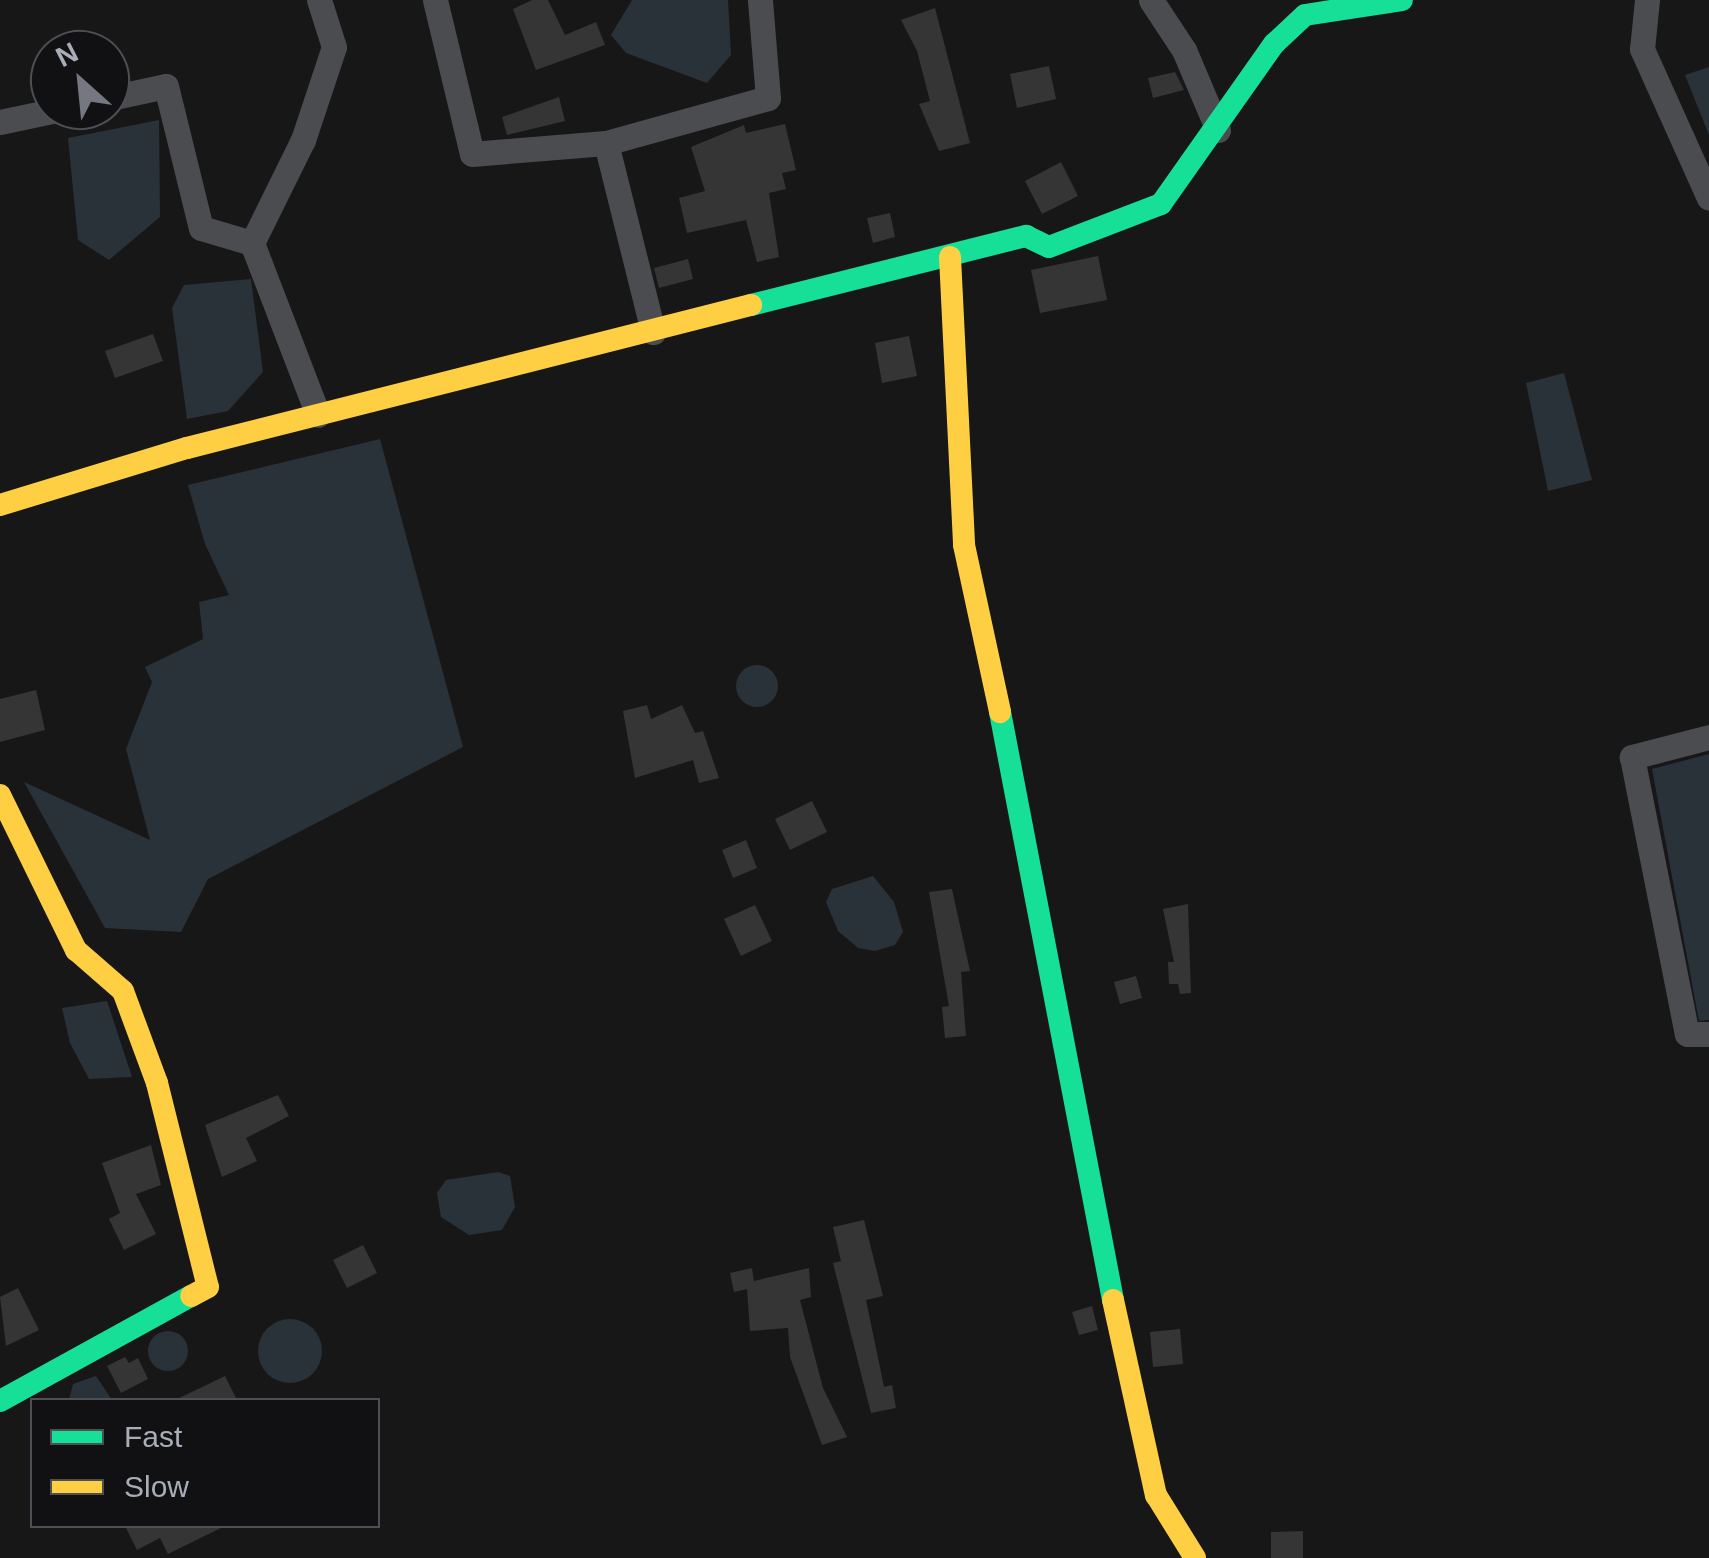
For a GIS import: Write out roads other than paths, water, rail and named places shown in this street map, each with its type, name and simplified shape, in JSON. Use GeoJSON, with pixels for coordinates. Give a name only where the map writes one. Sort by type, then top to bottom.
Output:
{"type":"FeatureCollection","features":[{"type":"Feature","properties":{"kind":"street"},"geometry":{"type":"LineString","coordinates":[[318,415],[252,243],[303,140],[334,47],[320,0]]}},
{"type":"Feature","properties":{"kind":"street"},"geometry":{"type":"LineString","coordinates":[[435,0],[472,154],[606,143],[768,98],[760,0]]}},
{"type":"Feature","properties":{"kind":"street"},"geometry":{"type":"LineString","coordinates":[[1152,0],[1184,50],[1218,130]]}},
{"type":"Feature","properties":{"kind":"street"},"geometry":{"type":"LineString","coordinates":[[0,505],[318,415],[1026,236],[1049,247],[1161,204],[1218,130],[1274,44],[1305,15],[1402,0]]}},
{"type":"Feature","properties":{"kind":"street"},"geometry":{"type":"LineString","coordinates":[[1646,0],[1642,49],[1709,198]]}},
{"type":"Feature","properties":{"kind":"street"},"geometry":{"type":"LineString","coordinates":[[130,94],[166,86],[202,228],[252,243]]}},
{"type":"Feature","properties":{"kind":"street"},"geometry":{"type":"LineString","coordinates":[[0,122],[30,116]]}},
{"type":"Feature","properties":{"kind":"street"},"geometry":{"type":"LineString","coordinates":[[606,143],[653,332]]}},
{"type":"Feature","properties":{"kind":"street"},"geometry":{"type":"LineString","coordinates":[[950,257],[964,545],[1027,841],[1088,1186],[1156,1495],[1195,1558]]}},
{"type":"Feature","properties":{"kind":"street"},"geometry":{"type":"LineString","coordinates":[[1709,738],[1632,757],[1687,1034],[1709,1034]]}},
{"type":"Feature","properties":{"kind":"street"},"geometry":{"type":"LineString","coordinates":[[0,795],[76,950],[123,990],[157,1083],[208,1287],[0,1401]]}}]}
